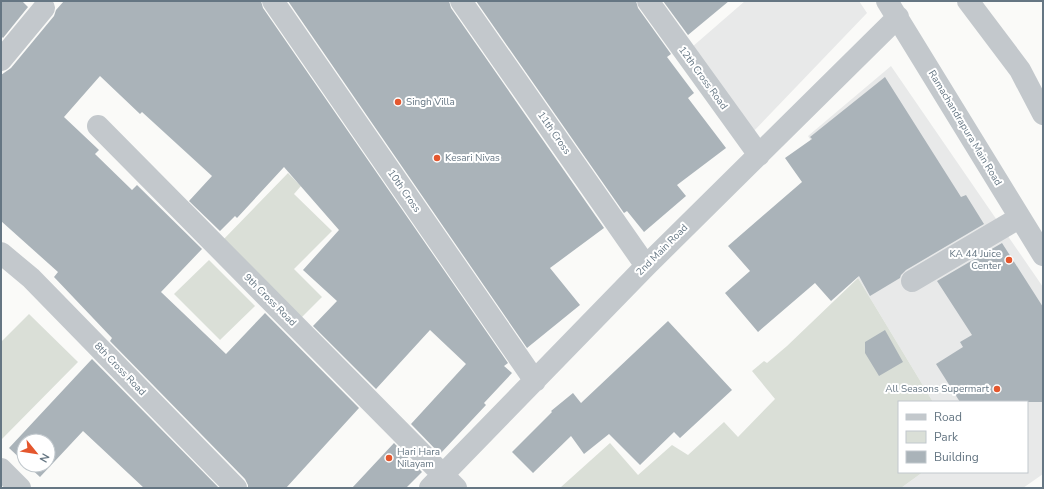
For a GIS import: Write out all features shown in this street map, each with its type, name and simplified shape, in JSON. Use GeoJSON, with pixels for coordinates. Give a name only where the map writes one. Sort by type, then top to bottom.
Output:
{"type":"FeatureCollection","features":[{"type":"Feature","properties":{"kind":"street","name":"10th Cross"},"geometry":{"type":"LineString","coordinates":[[272,1],[535,381]]}},
{"type":"Feature","properties":{"kind":"street","name":"11th Cross"},"geometry":{"type":"LineString","coordinates":[[462,1],[646,266]]}},
{"type":"Feature","properties":{"kind":"street","name":"12th Cross Road"},"geometry":{"type":"LineString","coordinates":[[648,1],[759,155]]}},
{"type":"Feature","properties":{"kind":"street"},"geometry":{"type":"LineString","coordinates":[[968,1],[1020,70],[1043,114]]}},
{"type":"Feature","properties":{"kind":"street"},"geometry":{"type":"LineString","coordinates":[[1,60],[44,8]]}},
{"type":"Feature","properties":{"kind":"street","name":"2nd Main Road"},"geometry":{"type":"LineString","coordinates":[[443,484],[535,381],[646,266],[759,155],[893,9]]}},
{"type":"Feature","properties":{"kind":"street","name":"Ramachandrapura Main Road"},"geometry":{"type":"LineString","coordinates":[[893,9],[1019,218],[1043,255]]}},
{"type":"Feature","properties":{"kind":"street","name":"9th Cross Road"},"geometry":{"type":"LineString","coordinates":[[98,126],[443,484]]}},
{"type":"Feature","properties":{"kind":"street"},"geometry":{"type":"LineString","coordinates":[[912,281],[1019,218]]}},
{"type":"Feature","properties":{"kind":"street","name":"8th Cross Road"},"geometry":{"type":"LineString","coordinates":[[1,253],[32,278],[236,488]]}},
{"type":"Feature","properties":{"kind":"street"},"geometry":{"type":"LineString","coordinates":[[1,469],[20,488]]}},
{"type":"Feature","properties":{"kind":"shaded area"},"geometry":{"type":"Polygon","coordinates":[[[745,1],[859,1],[867,13],[751,134],[692,47],[745,1]]]}},
{"type":"Feature","properties":{"kind":"shaded area"},"geometry":{"type":"Polygon","coordinates":[[[891,66],[1043,287],[1043,474],[1023,488],[901,488],[922,473],[1028,473],[1028,401],[932,401],[858,278],[841,241],[863,225],[808,136],[891,66]]]}},
{"type":"Feature","properties":{"kind":"green space"},"geometry":{"type":"Polygon","coordinates":[[[288,173],[301,186],[294,194],[332,231],[294,269],[322,297],[300,319],[221,242],[288,173]]]}},
{"type":"Feature","properties":{"kind":"green space"},"geometry":{"type":"Polygon","coordinates":[[[209,260],[255,306],[220,340],[174,294],[209,260]]]}},
{"type":"Feature","properties":{"kind":"green space"},"geometry":{"type":"Polygon","coordinates":[[[858,278],[932,401],[898,401],[898,473],[922,473],[901,488],[561,487],[610,443],[638,475],[672,445],[688,455],[724,422],[738,437],[775,399],[752,371],[764,361],[767,363],[787,346],[858,278]]]}},
{"type":"Feature","properties":{"kind":"green space"},"geometry":{"type":"Polygon","coordinates":[[[29,314],[78,362],[1,440],[1,342],[29,314]]]}},
{"type":"Feature","properties":{"kind":"building"},"geometry":{"type":"Polygon","coordinates":[[[1,1],[22,1],[28,7],[3,38],[1,36],[1,1]]]}},
{"type":"Feature","properties":{"kind":"building"},"geometry":{"type":"Polygon","coordinates":[[[64,1],[261,1],[263,8],[508,363],[504,366],[512,373],[484,403],[486,405],[440,454],[411,424],[466,364],[430,330],[376,389],[313,326],[337,301],[303,270],[339,230],[284,167],[237,218],[235,216],[220,231],[189,201],[212,176],[142,112],[140,114],[100,76],[64,117],[99,150],[95,154],[132,190],[137,185],[202,249],[161,292],[226,354],[265,313],[359,408],[286,488],[248,488],[245,479],[110,341],[112,338],[54,277],[58,272],[1,221],[1,75],[11,68],[54,16],[56,10],[64,1]]]}},
{"type":"Feature","properties":{"kind":"building"},"geometry":{"type":"Polygon","coordinates":[[[288,1],[449,1],[451,8],[604,228],[550,268],[580,305],[527,348],[288,1]]]}},
{"type":"Feature","properties":{"kind":"building"},"geometry":{"type":"Polygon","coordinates":[[[476,1],[636,1],[638,8],[671,54],[667,57],[694,93],[688,98],[726,148],[677,185],[686,196],[644,232],[627,211],[624,213],[476,1]]]}},
{"type":"Feature","properties":{"kind":"building"},"geometry":{"type":"Polygon","coordinates":[[[663,1],[729,1],[688,35],[663,1]]]}},
{"type":"Feature","properties":{"kind":"building"},"geometry":{"type":"Polygon","coordinates":[[[885,77],[961,197],[966,195],[984,224],[906,270],[900,278],[870,296],[859,276],[831,301],[815,283],[758,332],[725,293],[750,271],[728,246],[802,182],[785,158],[812,139],[810,137],[885,77]]]}},
{"type":"Feature","properties":{"kind":"building"},"geometry":{"type":"Polygon","coordinates":[[[1002,243],[1043,307],[1043,402],[959,401],[936,364],[963,347],[960,342],[972,335],[937,281],[1002,243]]]}},
{"type":"Feature","properties":{"kind":"building"},"geometry":{"type":"Polygon","coordinates":[[[668,321],[732,390],[680,438],[674,432],[640,465],[609,434],[584,454],[571,436],[533,473],[512,452],[552,412],[551,411],[573,393],[581,403],[668,321]]]}},
{"type":"Feature","properties":{"kind":"building"},"geometry":{"type":"Polygon","coordinates":[[[885,330],[903,362],[879,376],[865,353],[865,342],[885,330]]]}},
{"type":"Feature","properties":{"kind":"building"},"geometry":{"type":"Polygon","coordinates":[[[92,359],[219,488],[144,488],[83,431],[56,460],[56,433],[23,433],[92,359]]]}},
{"type":"Feature","properties":{"kind":"building"},"geometry":{"type":"Polygon","coordinates":[[[16,440],[16,455],[9,448],[16,440]]]}},
{"type":"Feature","properties":{"kind":"building","name":"Hari Hara Nilayam"},"geometry":{"type":"Polygon","coordinates":[[[394,443],[422,472],[406,488],[352,488],[394,443]]]}},
{"type":"Feature","properties":{"kind":"building"},"geometry":{"type":"Polygon","coordinates":[[[36,473],[44,473],[40,477],[36,473]]]}},
{"type":"Feature","properties":{"kind":"place","name":"Singh Villa"},"geometry":{"type":"Point","coordinates":[398,102]}},
{"type":"Feature","properties":{"kind":"place","name":"Kesari Nivas"},"geometry":{"type":"Point","coordinates":[437,158]}},
{"type":"Feature","properties":{"kind":"place","name":"KA 44 Juice Center"},"geometry":{"type":"Point","coordinates":[1009,260]}},
{"type":"Feature","properties":{"kind":"place","name":"All Seasons Supermart"},"geometry":{"type":"Point","coordinates":[997,389]}},
{"type":"Feature","properties":{"kind":"place","name":"Hari Hara Nilayam"},"geometry":{"type":"Point","coordinates":[389,458]}}]}
